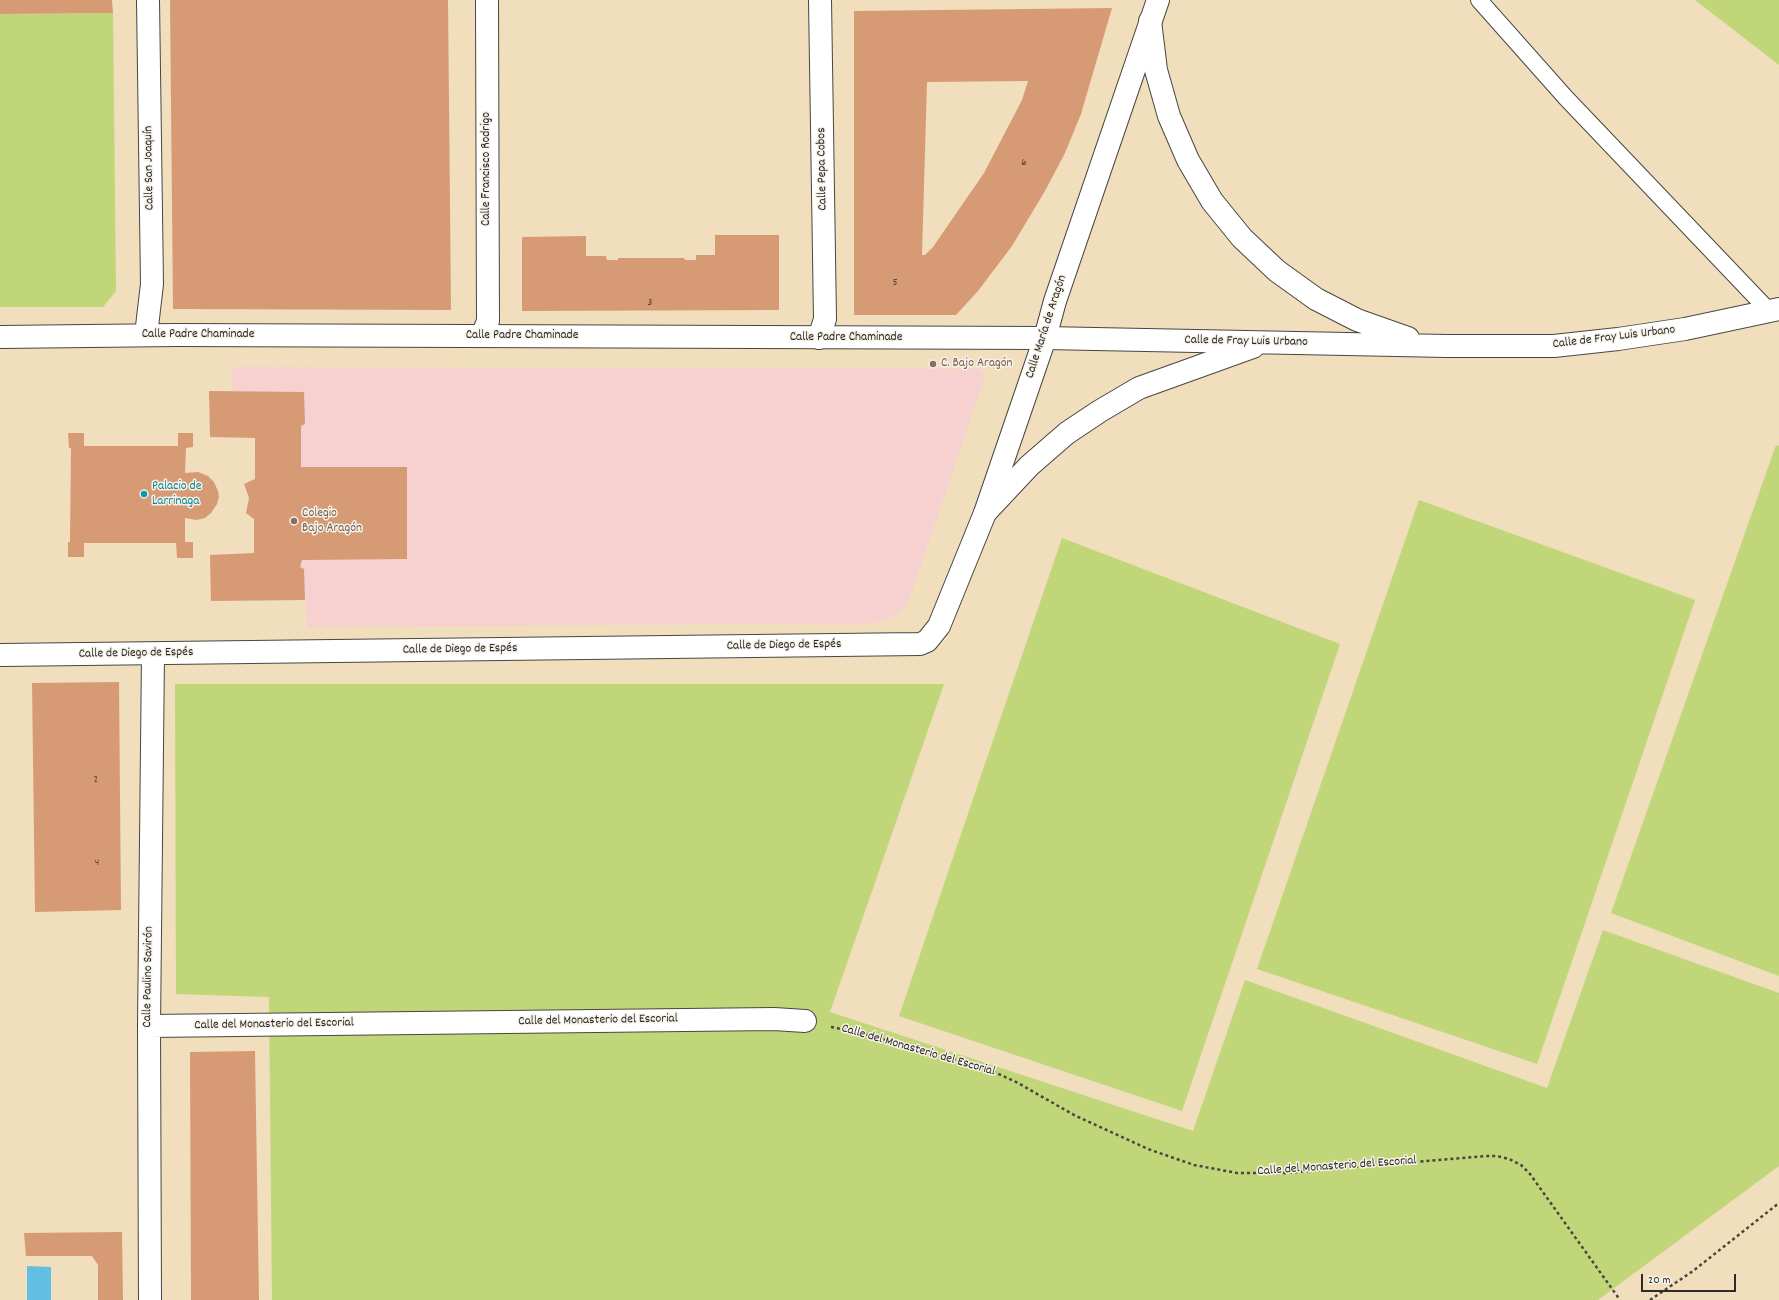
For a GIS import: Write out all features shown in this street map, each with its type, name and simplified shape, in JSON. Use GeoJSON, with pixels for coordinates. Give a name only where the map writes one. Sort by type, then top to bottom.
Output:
{"type":"FeatureCollection","features":[{"type":"Feature","properties":{"kind":"street","name":"Calle San Joaquín"},"geometry":{"type":"LineString","coordinates":[[146,335],[152,284],[148,0]]}},
{"type":"Feature","properties":{"kind":"street","name":"Calle Francisco Rodrigo"},"geometry":{"type":"LineString","coordinates":[[482,336],[488,321],[487,0]]}},
{"type":"Feature","properties":{"kind":"street","name":"Calle Pepa Cobos"},"geometry":{"type":"LineString","coordinates":[[819,338],[825,318],[820,0]]}},
{"type":"Feature","properties":{"kind":"street","name":"Calle María de Aragón"},"geometry":{"type":"LineString","coordinates":[[920,644],[934,635],[939,626],[985,513],[1045,338],[1055,301],[1158,0]]}},
{"type":"Feature","properties":{"kind":"street","name":"Calle de Fray Luis Urbano"},"geometry":{"type":"LineString","coordinates":[[1150,21],[1156,70],[1169,116],[1188,160],[1208,194],[1242,238],[1277,271],[1316,299],[1364,323],[1401,336],[1447,346]]}},
{"type":"Feature","properties":{"kind":"street","name":"Calle de Fray Luis Urbano"},"geometry":{"type":"LineString","coordinates":[[1045,338],[1447,346],[1554,346],[1618,340],[1685,329],[1775,310]]}},
{"type":"Feature","properties":{"kind":"street","name":"Calle Padre Chaminade"},"geometry":{"type":"LineString","coordinates":[[0,337],[146,335],[1045,338]]}},
{"type":"Feature","properties":{"kind":"street"},"geometry":{"type":"LineString","coordinates":[[985,513],[1030,466],[1067,433],[1100,411],[1139,388],[1200,365],[1270,342]]}},
{"type":"Feature","properties":{"kind":"street","name":"Calle de Diego de Espés"},"geometry":{"type":"LineString","coordinates":[[0,655],[920,644]]}},
{"type":"Feature","properties":{"kind":"street","name":"Calle Paulino Savirón"},"geometry":{"type":"LineString","coordinates":[[150,1300],[149,1026],[153,654]]}},
{"type":"Feature","properties":{"kind":"street","name":"Calle del Monasterio del Escorial"},"geometry":{"type":"LineString","coordinates":[[149,1026],[766,1019],[805,1022]]}},
{"type":"Feature","properties":{"kind":"lane"},"geometry":{"type":"LineString","coordinates":[[1479,0],[1566,98],[1775,310]]}},
{"type":"Feature","properties":{"kind":"path","name":"Calle del Monasterio del Escorial"},"geometry":{"type":"LineString","coordinates":[[805,1022],[857,1032],[992,1071],[1018,1083],[1074,1115],[1148,1149],[1194,1165],[1237,1173],[1284,1173],[1485,1156],[1497,1156],[1508,1159],[1520,1165],[1530,1174],[1620,1300]]}},
{"type":"Feature","properties":{"kind":"path"},"geometry":{"type":"LineString","coordinates":[[1650,1300],[1693,1271],[1779,1203]]}},
{"type":"Feature","properties":{"kind":"shaded area"},"geometry":{"type":"Polygon","coordinates":[[[233,367],[980,369],[985,376],[907,606],[893,616],[876,623],[308,627],[305,600],[211,601],[210,555],[254,553],[255,438],[210,437],[209,391],[232,391],[233,367]]]}},
{"type":"Feature","properties":{"kind":"green space"},"geometry":{"type":"Polygon","coordinates":[[[1695,0],[1779,0],[1779,65],[1761,51],[1695,0]]]}},
{"type":"Feature","properties":{"kind":"green space"},"geometry":{"type":"Polygon","coordinates":[[[113,13],[116,291],[103,307],[0,307],[0,14],[113,13]]]}},
{"type":"Feature","properties":{"kind":"green space"},"geometry":{"type":"Polygon","coordinates":[[[1776,445],[1779,446],[1779,976],[1611,913],[1776,445]]]}},
{"type":"Feature","properties":{"kind":"green space"},"geometry":{"type":"Polygon","coordinates":[[[1419,500],[1695,600],[1537,1064],[1257,969],[1419,500]]]}},
{"type":"Feature","properties":{"kind":"green space"},"geometry":{"type":"Polygon","coordinates":[[[1062,538],[1340,644],[1182,1111],[899,1016],[1062,538]]]}},
{"type":"Feature","properties":{"kind":"green space"},"geometry":{"type":"Polygon","coordinates":[[[175,684],[944,684],[830,1012],[1193,1131],[1245,980],[1547,1088],[1603,930],[1779,993],[1779,1166],[1598,1300],[272,1300],[269,997],[176,994],[175,684]]]}},
{"type":"Feature","properties":{"kind":"water"},"geometry":{"type":"Polygon","coordinates":[[[27,1266],[51,1267],[51,1300],[27,1300],[27,1266]]]}},
{"type":"Feature","properties":{"kind":"building"},"geometry":{"type":"Polygon","coordinates":[[[0,0],[112,0],[113,13],[0,14],[0,0]]]}},
{"type":"Feature","properties":{"kind":"building"},"geometry":{"type":"Polygon","coordinates":[[[170,0],[448,0],[451,310],[173,309],[170,0]]]}},
{"type":"Feature","properties":{"kind":"building"},"geometry":{"type":"Polygon","coordinates":[[[1112,8],[1081,114],[1065,153],[1045,191],[1012,246],[978,291],[956,315],[854,315],[854,11],[1112,8]],[[1028,81],[927,82],[922,255],[925,255],[933,247],[984,173],[1022,100],[1028,81]]]}},
{"type":"Feature","properties":{"kind":"building"},"geometry":{"type":"Polygon","coordinates":[[[715,235],[779,235],[779,310],[522,311],[522,237],[586,236],[586,256],[606,256],[607,260],[618,260],[618,258],[684,258],[685,260],[696,260],[696,255],[715,255],[715,235]]]}},
{"type":"Feature","properties":{"kind":"building"},"geometry":{"type":"Polygon","coordinates":[[[209,391],[304,392],[305,424],[301,426],[301,467],[407,467],[407,559],[302,560],[300,567],[304,569],[305,600],[211,601],[210,555],[254,553],[254,519],[246,513],[249,498],[244,484],[255,479],[255,438],[210,437],[209,391]]]}},
{"type":"Feature","properties":{"kind":"building","name":"Palacio de Larrinaga"},"geometry":{"type":"Polygon","coordinates":[[[68,433],[84,433],[84,446],[178,446],[178,433],[193,433],[193,447],[186,448],[185,473],[198,472],[208,476],[214,482],[219,497],[217,504],[211,513],[205,518],[196,520],[185,518],[185,542],[193,542],[193,558],[177,558],[176,543],[84,543],[84,557],[68,557],[68,542],[70,542],[71,448],[69,448],[68,433]]]}},
{"type":"Feature","properties":{"kind":"building"},"geometry":{"type":"Polygon","coordinates":[[[119,682],[121,910],[35,912],[32,683],[119,682]]]}},
{"type":"Feature","properties":{"kind":"building"},"geometry":{"type":"Polygon","coordinates":[[[255,1051],[259,1300],[191,1300],[190,1052],[255,1051]]]}},
{"type":"Feature","properties":{"kind":"building"},"geometry":{"type":"Polygon","coordinates":[[[122,1232],[123,1300],[98,1300],[98,1265],[92,1256],[26,1256],[24,1233],[122,1232]]]}},
{"type":"Feature","properties":{"kind":"place","name":"C. Bajo Aragón"},"geometry":{"type":"Point","coordinates":[933,364]}},
{"type":"Feature","properties":{"kind":"place","name":"Palacio de Larrinaga"},"geometry":{"type":"Point","coordinates":[144,494]}},
{"type":"Feature","properties":{"kind":"place","name":"Colegio Bajo Aragón"},"geometry":{"type":"Point","coordinates":[294,521]}}]}
